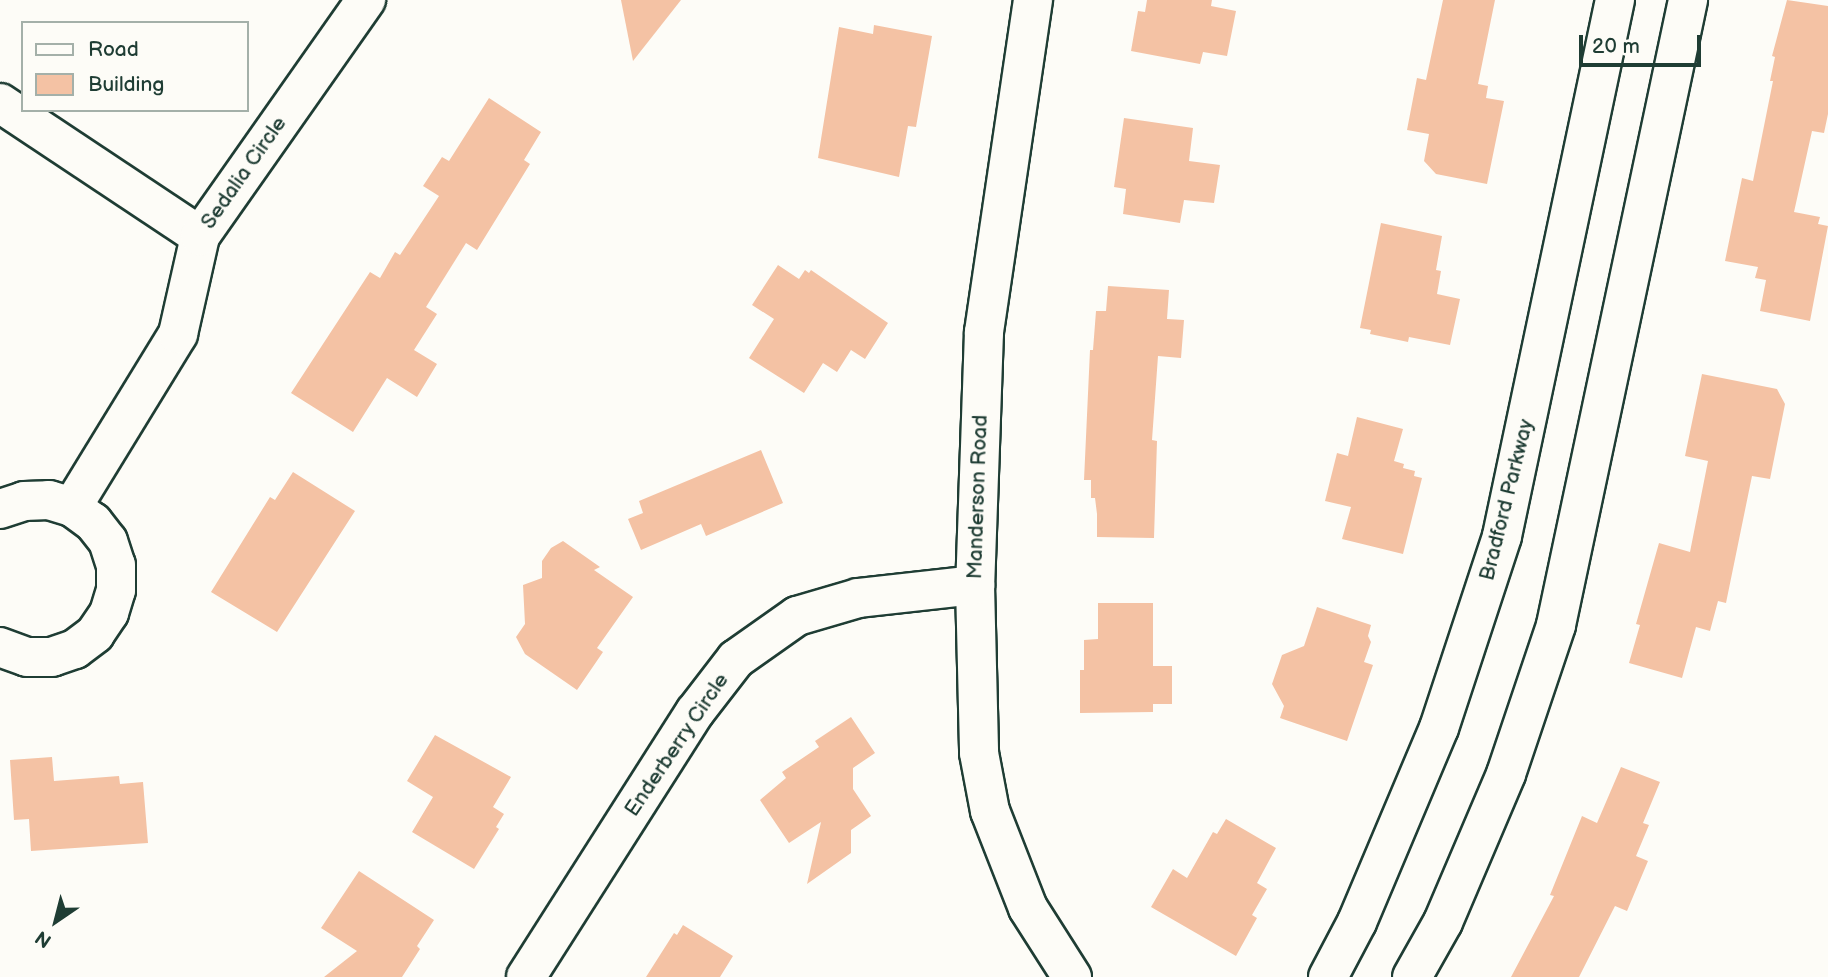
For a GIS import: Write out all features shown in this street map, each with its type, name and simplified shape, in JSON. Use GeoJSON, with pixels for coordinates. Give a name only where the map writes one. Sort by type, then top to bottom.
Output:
{"type":"FeatureCollection","features":[{"type":"Feature","properties":{"kind":"street","name":"Sedalia Circle"},"geometry":{"type":"LineString","coordinates":[[72,507],[178,334],[200,236],[366,0]]}},
{"type":"Feature","properties":{"kind":"street","name":"Manderson Road"},"geometry":{"type":"LineString","coordinates":[[1033,0],[984,332],[975,585],[979,753],[990,811],[1028,908],[1072,977]]}},
{"type":"Feature","properties":{"kind":"street","name":"Bradford Parkway"},"geometry":{"type":"LineString","coordinates":[[1328,977],[1357,922],[1440,728],[1502,536],[1615,0]]}},
{"type":"Feature","properties":{"kind":"street"},"geometry":{"type":"LineString","coordinates":[[1412,977],[1443,922],[1506,774],[1556,625],[1688,0]]}},
{"type":"Feature","properties":{"kind":"street"},"geometry":{"type":"LineString","coordinates":[[0,103],[200,236]]}},
{"type":"Feature","properties":{"kind":"street"},"geometry":{"type":"LineString","coordinates":[[0,509],[24,501],[49,500],[72,507],[93,522],[108,541],[116,565],[116,590],[109,613],[95,634],[75,649],[52,657],[27,657],[0,647]]}},
{"type":"Feature","properties":{"kind":"street","name":"Enderberry Circle"},"geometry":{"type":"LineString","coordinates":[[526,977],[695,712],[736,659],[797,616],[858,598],[975,585]]}},
{"type":"Feature","properties":{"kind":"building"},"geometry":{"type":"Polygon","coordinates":[[[621,0],[681,0],[633,61],[621,0]]]}},
{"type":"Feature","properties":{"kind":"building"},"geometry":{"type":"Polygon","coordinates":[[[1147,0],[1212,0],[1211,6],[1236,11],[1227,56],[1203,52],[1200,64],[1131,51],[1138,11],[1145,12],[1147,0]]]}},
{"type":"Feature","properties":{"kind":"building"},"geometry":{"type":"Polygon","coordinates":[[[1443,0],[1495,0],[1478,84],[1488,86],[1486,98],[1504,101],[1487,184],[1436,174],[1424,161],[1429,134],[1407,130],[1417,78],[1426,80],[1443,0]]]}},
{"type":"Feature","properties":{"kind":"building"},"geometry":{"type":"Polygon","coordinates":[[[1787,0],[1828,6],[1828,114],[1824,133],[1812,131],[1794,212],[1820,217],[1818,224],[1828,226],[1810,321],[1760,311],[1766,280],[1755,278],[1758,267],[1725,261],[1742,178],[1753,181],[1773,81],[1770,81],[1775,57],[1772,56],[1787,0]]]}},
{"type":"Feature","properties":{"kind":"building"},"geometry":{"type":"Polygon","coordinates":[[[874,25],[932,36],[916,127],[908,126],[899,177],[818,158],[839,27],[873,34],[874,25]]]}},
{"type":"Feature","properties":{"kind":"building"},"geometry":{"type":"Polygon","coordinates":[[[489,98],[541,132],[524,160],[530,164],[477,250],[466,243],[426,307],[437,314],[414,350],[437,364],[417,397],[387,378],[353,432],[291,393],[370,272],[380,278],[395,252],[400,255],[439,196],[423,186],[442,157],[449,161],[489,98]]]}},
{"type":"Feature","properties":{"kind":"building"},"geometry":{"type":"Polygon","coordinates":[[[1124,118],[1193,128],[1189,161],[1220,165],[1214,203],[1184,200],[1180,223],[1123,214],[1126,189],[1114,187],[1124,118]]]}},
{"type":"Feature","properties":{"kind":"building"},"geometry":{"type":"Polygon","coordinates":[[[1381,223],[1442,236],[1436,270],[1441,271],[1437,294],[1460,299],[1450,345],[1409,337],[1408,342],[1370,334],[1371,330],[1360,328],[1381,223]]]}},
{"type":"Feature","properties":{"kind":"building"},"geometry":{"type":"Polygon","coordinates":[[[778,265],[799,279],[805,270],[809,273],[811,270],[888,323],[865,359],[851,350],[837,372],[823,363],[804,393],[749,358],[774,319],[752,305],[778,265]]]}},
{"type":"Feature","properties":{"kind":"building"},"geometry":{"type":"Polygon","coordinates":[[[1108,286],[1169,290],[1167,319],[1184,320],[1181,358],[1158,356],[1152,440],[1157,441],[1154,538],[1097,537],[1097,514],[1095,498],[1091,498],[1091,480],[1084,480],[1090,350],[1093,350],[1096,311],[1106,311],[1108,286]]]}},
{"type":"Feature","properties":{"kind":"building"},"geometry":{"type":"Polygon","coordinates":[[[1702,374],[1777,389],[1785,404],[1770,479],[1752,476],[1726,603],[1718,601],[1710,631],[1696,627],[1682,678],[1629,663],[1640,625],[1636,624],[1659,543],[1690,552],[1708,461],[1685,456],[1702,374]]]}},
{"type":"Feature","properties":{"kind":"building"},"geometry":{"type":"Polygon","coordinates":[[[1357,417],[1403,429],[1394,461],[1404,464],[1403,468],[1415,471],[1414,476],[1422,478],[1403,554],[1342,539],[1351,507],[1325,501],[1337,453],[1348,456],[1357,417]]]}},
{"type":"Feature","properties":{"kind":"building"},"geometry":{"type":"Polygon","coordinates":[[[761,450],[783,503],[706,536],[701,524],[641,550],[628,519],[643,513],[639,501],[761,450]]]}},
{"type":"Feature","properties":{"kind":"building"},"geometry":{"type":"Polygon","coordinates":[[[293,472],[355,511],[277,632],[211,592],[270,497],[275,500],[293,472]]]}},
{"type":"Feature","properties":{"kind":"building"},"geometry":{"type":"Polygon","coordinates":[[[563,541],[600,567],[594,570],[633,597],[597,648],[603,652],[577,690],[525,654],[516,637],[525,624],[523,585],[542,578],[542,561],[551,548],[563,541]]]}},
{"type":"Feature","properties":{"kind":"building"},"geometry":{"type":"Polygon","coordinates":[[[1098,603],[1153,603],[1153,666],[1172,666],[1172,704],[1153,704],[1153,712],[1080,713],[1080,670],[1084,670],[1084,640],[1098,639],[1098,603]]]}},
{"type":"Feature","properties":{"kind":"building"},"geometry":{"type":"Polygon","coordinates":[[[1317,607],[1371,625],[1368,636],[1371,642],[1364,662],[1373,665],[1347,741],[1280,718],[1284,706],[1272,684],[1282,655],[1304,646],[1317,607]]]}},
{"type":"Feature","properties":{"kind":"building"},"geometry":{"type":"Polygon","coordinates":[[[851,717],[875,753],[853,768],[853,789],[871,816],[851,830],[851,853],[807,884],[821,822],[789,843],[760,800],[786,778],[782,772],[819,747],[815,741],[851,717]]]}},
{"type":"Feature","properties":{"kind":"building"},"geometry":{"type":"Polygon","coordinates":[[[435,735],[511,777],[493,807],[504,814],[496,827],[499,829],[474,869],[412,832],[433,797],[407,781],[435,735]]]}},
{"type":"Feature","properties":{"kind":"building"},"geometry":{"type":"Polygon","coordinates":[[[52,757],[54,781],[119,776],[120,784],[143,782],[148,843],[31,851],[29,819],[14,820],[10,760],[52,757]]]}},
{"type":"Feature","properties":{"kind":"building"},"geometry":{"type":"Polygon","coordinates":[[[1621,767],[1660,782],[1643,823],[1649,825],[1636,856],[1648,861],[1627,911],[1615,906],[1579,977],[1511,977],[1554,896],[1550,895],[1582,816],[1597,823],[1621,767]]]}},
{"type":"Feature","properties":{"kind":"building"},"geometry":{"type":"Polygon","coordinates":[[[1226,819],[1276,848],[1257,883],[1267,889],[1252,915],[1257,918],[1236,956],[1151,907],[1173,869],[1187,878],[1213,832],[1217,834],[1226,819]]]}},
{"type":"Feature","properties":{"kind":"building"},"geometry":{"type":"Polygon","coordinates":[[[359,871],[434,920],[402,977],[324,977],[357,951],[321,928],[359,871]]]}},
{"type":"Feature","properties":{"kind":"building"},"geometry":{"type":"Polygon","coordinates":[[[683,925],[733,956],[720,977],[646,977],[674,933],[677,935],[683,925]]]}}]}
